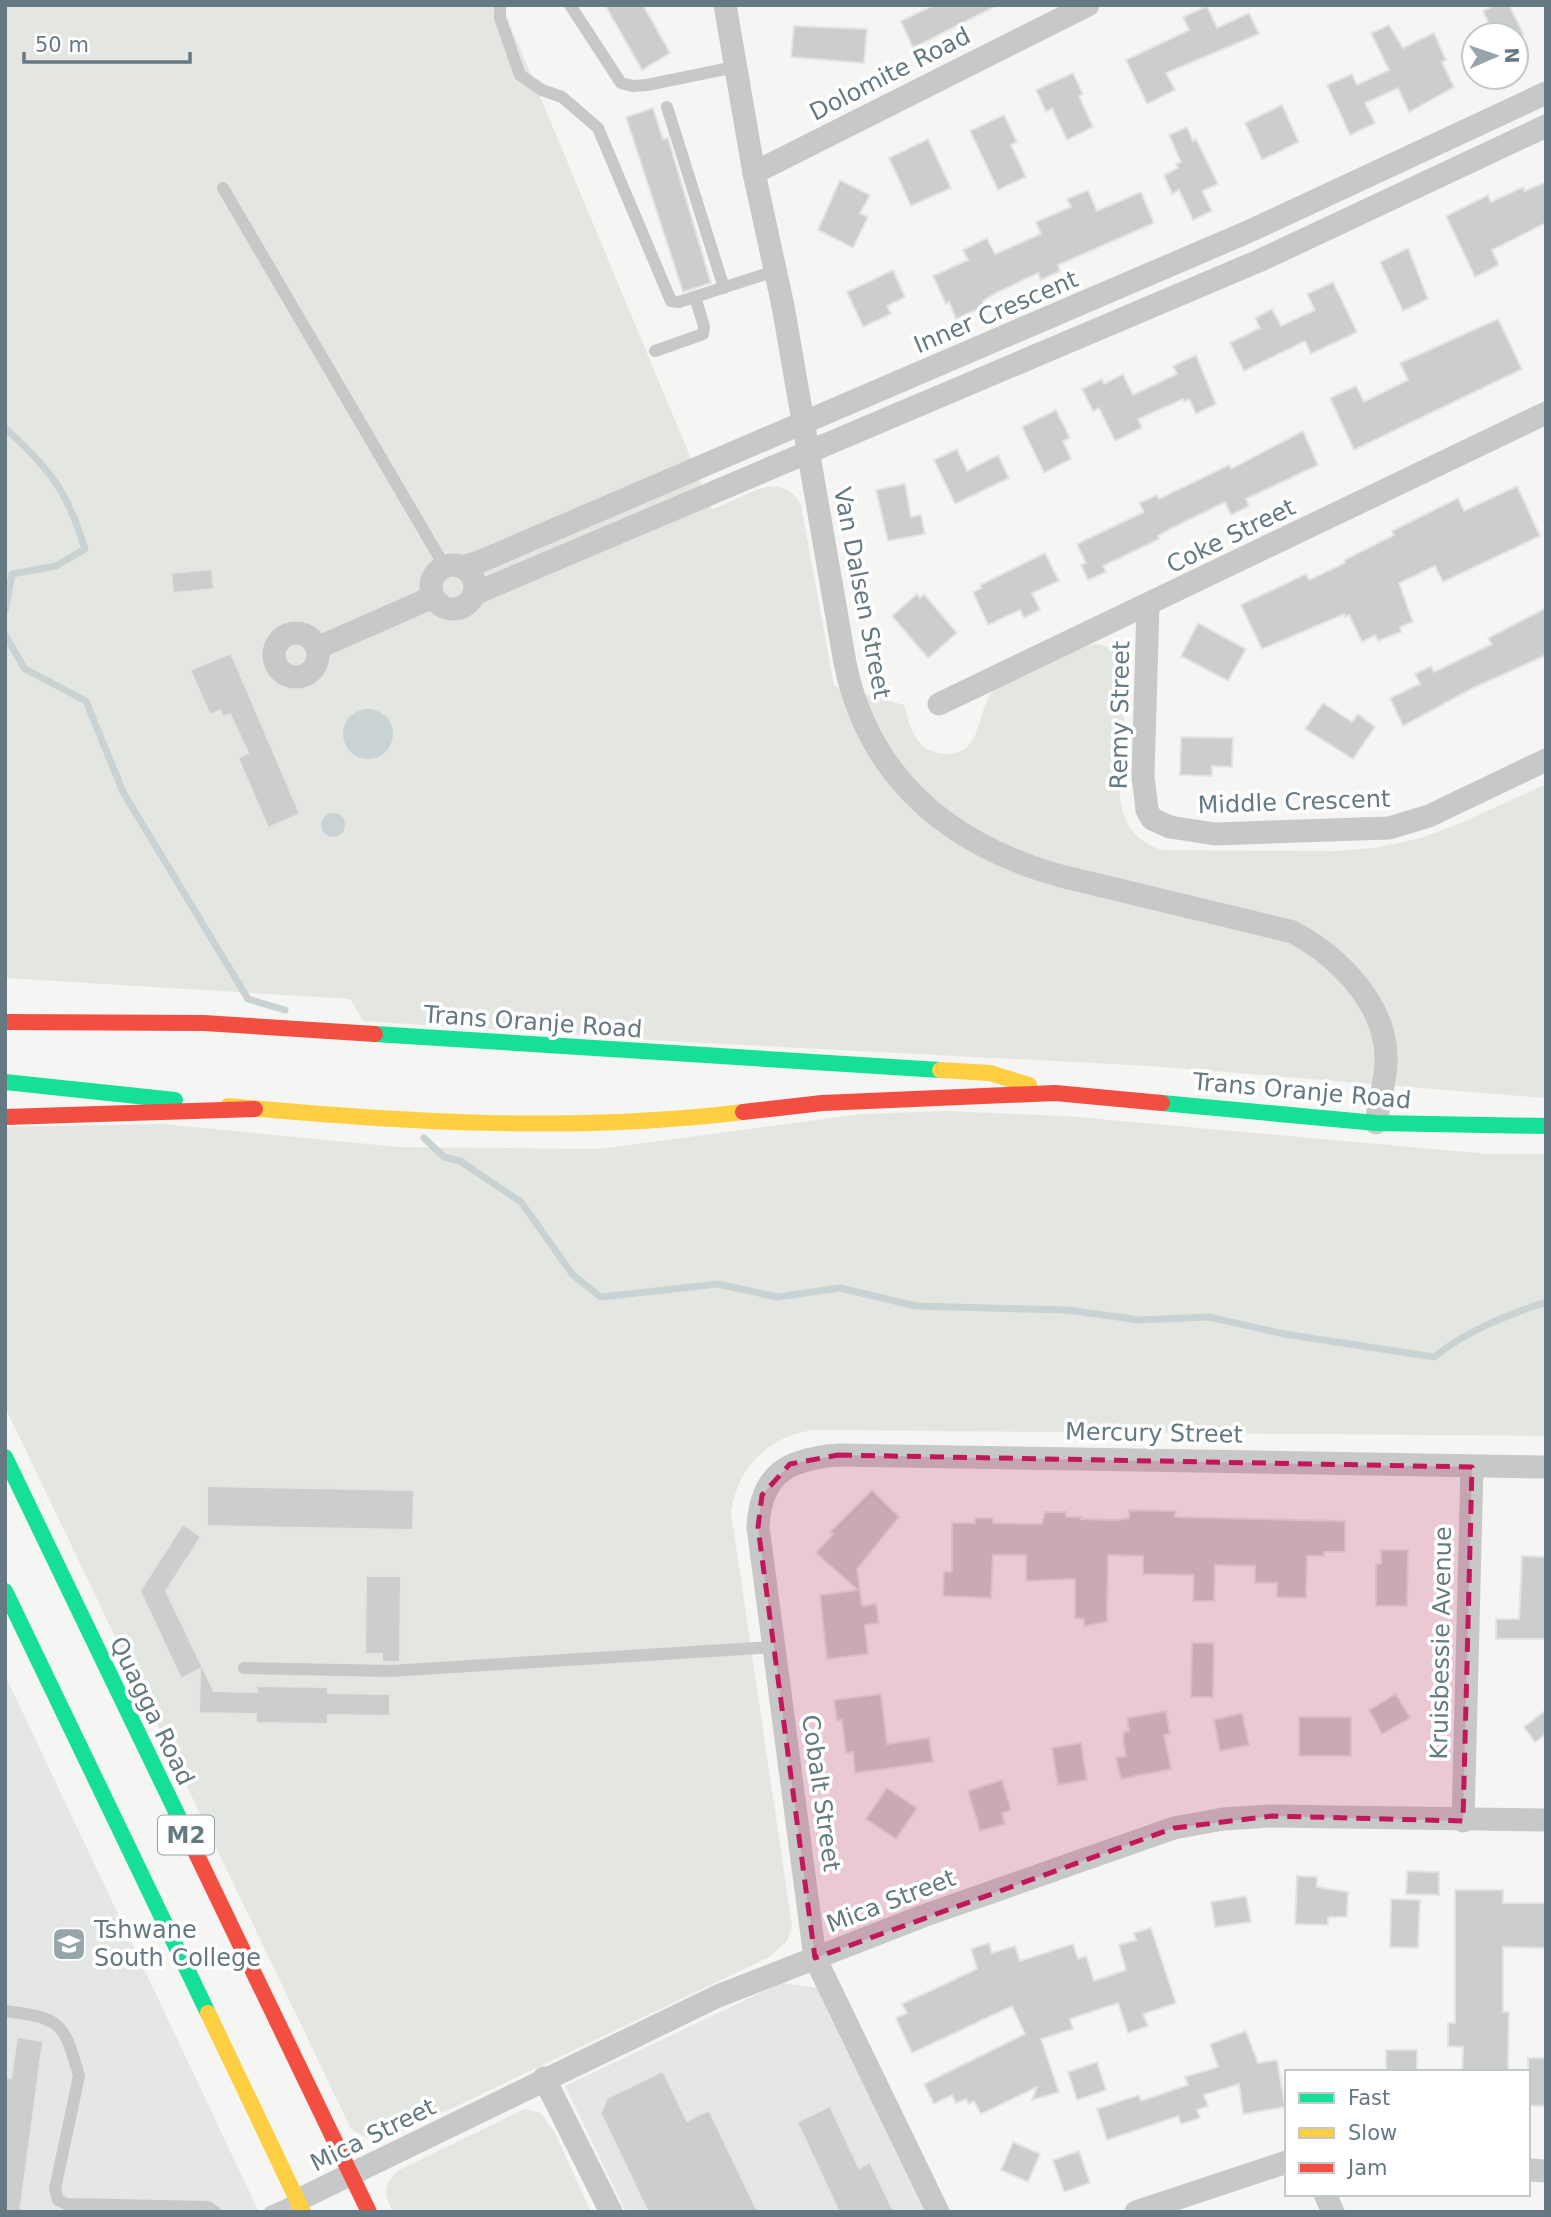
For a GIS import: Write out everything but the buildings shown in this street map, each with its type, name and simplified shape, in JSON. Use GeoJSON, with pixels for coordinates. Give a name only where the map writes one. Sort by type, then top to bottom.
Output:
{"type":"FeatureCollection","features":[{"type":"Feature","properties":{"kind":"main road","name":"Trans Oranje Road"},"geometry":{"type":"LineString","coordinates":[[5,1022],[204,1023],[990,1073],[1055,1093]]}},
{"type":"Feature","properties":{"kind":"main road","name":"Trans Oranje Road"},"geometry":{"type":"LineString","coordinates":[[5,1082],[255,1109],[540,1124],[713,1116],[822,1103],[1055,1093],[1376,1123],[1546,1126]]}},
{"type":"Feature","properties":{"kind":"main road"},"geometry":{"type":"LineString","coordinates":[[5,1118],[255,1109]]}},
{"type":"Feature","properties":{"kind":"main road","name":"Quagga Road"},"geometry":{"type":"LineString","coordinates":[[5,1457],[369,2212]]}},
{"type":"Feature","properties":{"kind":"main road","name":"M2"},"geometry":{"type":"LineString","coordinates":[[5,1591],[301,2206]]}},
{"type":"Feature","properties":{"kind":"street","name":"Van Dalsen Street"},"geometry":{"type":"LineString","coordinates":[[724,5],[754,173],[775,271],[849,687],[865,729],[918,800],[955,832],[1032,868],[1253,920],[1293,932],[1321,947],[1355,981],[1381,1033],[1386,1064],[1376,1123]]}},
{"type":"Feature","properties":{"kind":"street","name":"Dolomite Road"},"geometry":{"type":"LineString","coordinates":[[754,173],[1088,5]]}},
{"type":"Feature","properties":{"kind":"street","name":"Inner Crescent"},"geometry":{"type":"LineString","coordinates":[[453,567],[479,562],[1252,230],[1546,93]]}},
{"type":"Feature","properties":{"kind":"street"},"geometry":{"type":"LineString","coordinates":[[474,594],[474,580],[453,567],[432,583],[433,597],[444,607],[458,609],[466,606],[474,594],[1261,260],[1546,126]]}},
{"type":"Feature","properties":{"kind":"street","name":"Coke Street"},"geometry":{"type":"LineString","coordinates":[[939,704],[1546,413]]}},
{"type":"Feature","properties":{"kind":"street"},"geometry":{"type":"LineString","coordinates":[[317,648],[433,597]]}},
{"type":"Feature","properties":{"kind":"street","name":"Remy Street"},"geometry":{"type":"LineString","coordinates":[[1148,605],[1143,776],[1147,810],[1157,822]]}},
{"type":"Feature","properties":{"kind":"street","name":"Middle Crescent"},"geometry":{"type":"LineString","coordinates":[[1157,822],[1187,832],[1215,834],[1389,828],[1429,816],[1546,760]]}},
{"type":"Feature","properties":{"kind":"street","name":"Mercury Street"},"geometry":{"type":"LineString","coordinates":[[770,1482],[790,1464],[838,1455],[1546,1467]]}},
{"type":"Feature","properties":{"kind":"street","name":"Kruisbessie Avenue"},"geometry":{"type":"LineString","coordinates":[[1463,1821],[1472,1467]]}},
{"type":"Feature","properties":{"kind":"street","name":"Cobalt Street"},"geometry":{"type":"LineString","coordinates":[[770,1482],[762,1495],[758,1527],[816,1958],[938,2212]]}},
{"type":"Feature","properties":{"kind":"street","name":"Mica Street"},"geometry":{"type":"LineString","coordinates":[[301,2206],[352,2176],[544,2078],[718,1996],[923,1916],[1174,1828],[1223,1819],[1272,1816],[1463,1821],[1546,1819]]}},
{"type":"Feature","properties":{"kind":"street"},"geometry":{"type":"LineString","coordinates":[[544,2078],[611,2212]]}},
{"type":"Feature","properties":{"kind":"street"},"geometry":{"type":"LineString","coordinates":[[1136,2212],[1285,2163]]}},
{"type":"Feature","properties":{"kind":"street"},"geometry":{"type":"LineString","coordinates":[[1326,2196],[1333,2212]]}},
{"type":"Feature","properties":{"kind":"lane"},"geometry":{"type":"LineString","coordinates":[[500,5],[500,18],[520,75],[542,90],[562,97],[598,128],[671,301],[679,302],[775,271]]}},
{"type":"Feature","properties":{"kind":"lane"},"geometry":{"type":"LineString","coordinates":[[570,5],[621,83],[646,85],[735,67]]}},
{"type":"Feature","properties":{"kind":"lane"},"geometry":{"type":"LineString","coordinates":[[667,107],[724,288]]}},
{"type":"Feature","properties":{"kind":"lane"},"geometry":{"type":"LineString","coordinates":[[223,188],[453,567]]}},
{"type":"Feature","properties":{"kind":"lane"},"geometry":{"type":"LineString","coordinates":[[655,351],[704,334],[695,297]]}},
{"type":"Feature","properties":{"kind":"lane"},"geometry":{"type":"LineString","coordinates":[[244,1668],[390,1671],[774,1647]]}},
{"type":"Feature","properties":{"kind":"lane"},"geometry":{"type":"LineString","coordinates":[[5,2011],[44,2016],[58,2023],[75,2060],[79,2076],[55,2189],[58,2200],[67,2204],[208,2207],[215,2212]]}},
{"type":"Feature","properties":{"kind":"lane"},"geometry":{"type":"LineString","coordinates":[[270,2212],[301,2206]]}},
{"type":"Feature","properties":{"kind":"highlighted area"},"geometry":{"type":"Polygon","coordinates":[[[838,1455],[1472,1467],[1463,1821],[1272,1816],[1174,1828],[815,1958],[758,1527],[762,1495],[790,1464],[838,1455]]]}},
{"type":"Feature","properties":{"kind":"shaded area"},"geometry":{"type":"Polygon","coordinates":[[[5,5],[502,5],[712,509],[772,486],[783,488],[801,505],[834,686],[904,705],[914,735],[924,747],[939,753],[954,753],[965,749],[972,741],[989,697],[1002,684],[1087,646],[1094,644],[1114,650],[1123,673],[1125,701],[1119,789],[1124,815],[1137,836],[1161,850],[1335,851],[1374,848],[1421,838],[1546,784],[1546,1098],[1150,1066],[685,1042],[363,1021],[350,999],[5,978],[5,5]]]}},
{"type":"Feature","properties":{"kind":"shaded area"},"geometry":{"type":"Polygon","coordinates":[[[368,709],[385,717],[393,734],[385,751],[368,759],[351,751],[343,734],[351,717],[368,709]]]}},
{"type":"Feature","properties":{"kind":"shaded area"},"geometry":{"type":"Polygon","coordinates":[[[333,813],[342,816],[345,825],[342,834],[333,837],[324,834],[321,825],[324,816],[333,813]]]}},
{"type":"Feature","properties":{"kind":"shaded area"},"geometry":{"type":"Polygon","coordinates":[[[947,1111],[1066,1116],[1489,1154],[1546,1154],[1546,1436],[813,1430],[782,1439],[757,1457],[748,1468],[740,1481],[731,1512],[792,1926],[787,1941],[769,1957],[394,2136],[371,2138],[356,2133],[351,2129],[5,1407],[5,1127],[162,1124],[399,1147],[599,1149],[861,1114],[947,1111]]]}},
{"type":"Feature","properties":{"kind":"shaded area","name":"Tshwane South College"},"geometry":{"type":"Polygon","coordinates":[[[5,1675],[259,2212],[5,2212],[5,1675]]]}},
{"type":"Feature","properties":{"kind":"shaded area"},"geometry":{"type":"Polygon","coordinates":[[[781,1983],[844,1991],[947,2212],[626,2212],[565,2086],[781,1983]]]}},
{"type":"Feature","properties":{"kind":"shaded area"},"geometry":{"type":"Polygon","coordinates":[[[525,2109],[541,2113],[555,2133],[591,2212],[393,2212],[386,2189],[399,2170],[525,2109]]]}},
{"type":"Feature","properties":{"kind":"waterway"},"geometry":{"type":"LineString","coordinates":[[5,428],[34,456],[55,482],[71,511],[85,549],[56,566],[12,574],[5,611]]}},
{"type":"Feature","properties":{"kind":"waterway"},"geometry":{"type":"LineString","coordinates":[[5,635],[25,669],[86,701],[123,792],[248,999],[285,1010]]}},
{"type":"Feature","properties":{"kind":"waterway"},"geometry":{"type":"LineString","coordinates":[[424,1138],[444,1157],[460,1161],[521,1202],[573,1275],[601,1297],[718,1284],[777,1297],[840,1288],[916,1306],[1067,1310],[1140,1320],[1209,1317],[1284,1334],[1434,1357],[1487,1325],[1546,1302]]}},
{"type":"Feature","properties":{"kind":"traffic: fast"},"geometry":{"type":"LineString","coordinates":[[375,1034],[940,1070]]}},
{"type":"Feature","properties":{"kind":"traffic: fast"},"geometry":{"type":"LineString","coordinates":[[5,1082],[175,1100]]}},
{"type":"Feature","properties":{"kind":"traffic: fast"},"geometry":{"type":"LineString","coordinates":[[1162,1103],[1376,1123],[1546,1126]]}},
{"type":"Feature","properties":{"kind":"traffic: fast"},"geometry":{"type":"LineString","coordinates":[[5,1457],[195,1851]]}},
{"type":"Feature","properties":{"kind":"traffic: fast"},"geometry":{"type":"LineString","coordinates":[[5,1591],[208,2013]]}},
{"type":"Feature","properties":{"kind":"traffic: slow"},"geometry":{"type":"LineString","coordinates":[[940,1070],[990,1073],[1029,1085]]}},
{"type":"Feature","properties":{"kind":"traffic: slow"},"geometry":{"type":"LineString","coordinates":[[228,1106],[356,1117],[550,1124],[743,1112]]}},
{"type":"Feature","properties":{"kind":"traffic: slow"},"geometry":{"type":"LineString","coordinates":[[208,2013],[303,2212]]}},
{"type":"Feature","properties":{"kind":"traffic: jam"},"geometry":{"type":"LineString","coordinates":[[5,1022],[204,1023],[375,1034]]}},
{"type":"Feature","properties":{"kind":"traffic: jam"},"geometry":{"type":"LineString","coordinates":[[743,1112],[822,1103],[1055,1093],[1162,1103]]}},
{"type":"Feature","properties":{"kind":"traffic: jam"},"geometry":{"type":"LineString","coordinates":[[5,1117],[255,1109]]}},
{"type":"Feature","properties":{"kind":"traffic: jam"},"geometry":{"type":"LineString","coordinates":[[195,1851],[369,2212]]}},
{"type":"Feature","properties":{"kind":"place","name":"Tshwane South College"},"geometry":{"type":"Point","coordinates":[69,1944]}}]}
